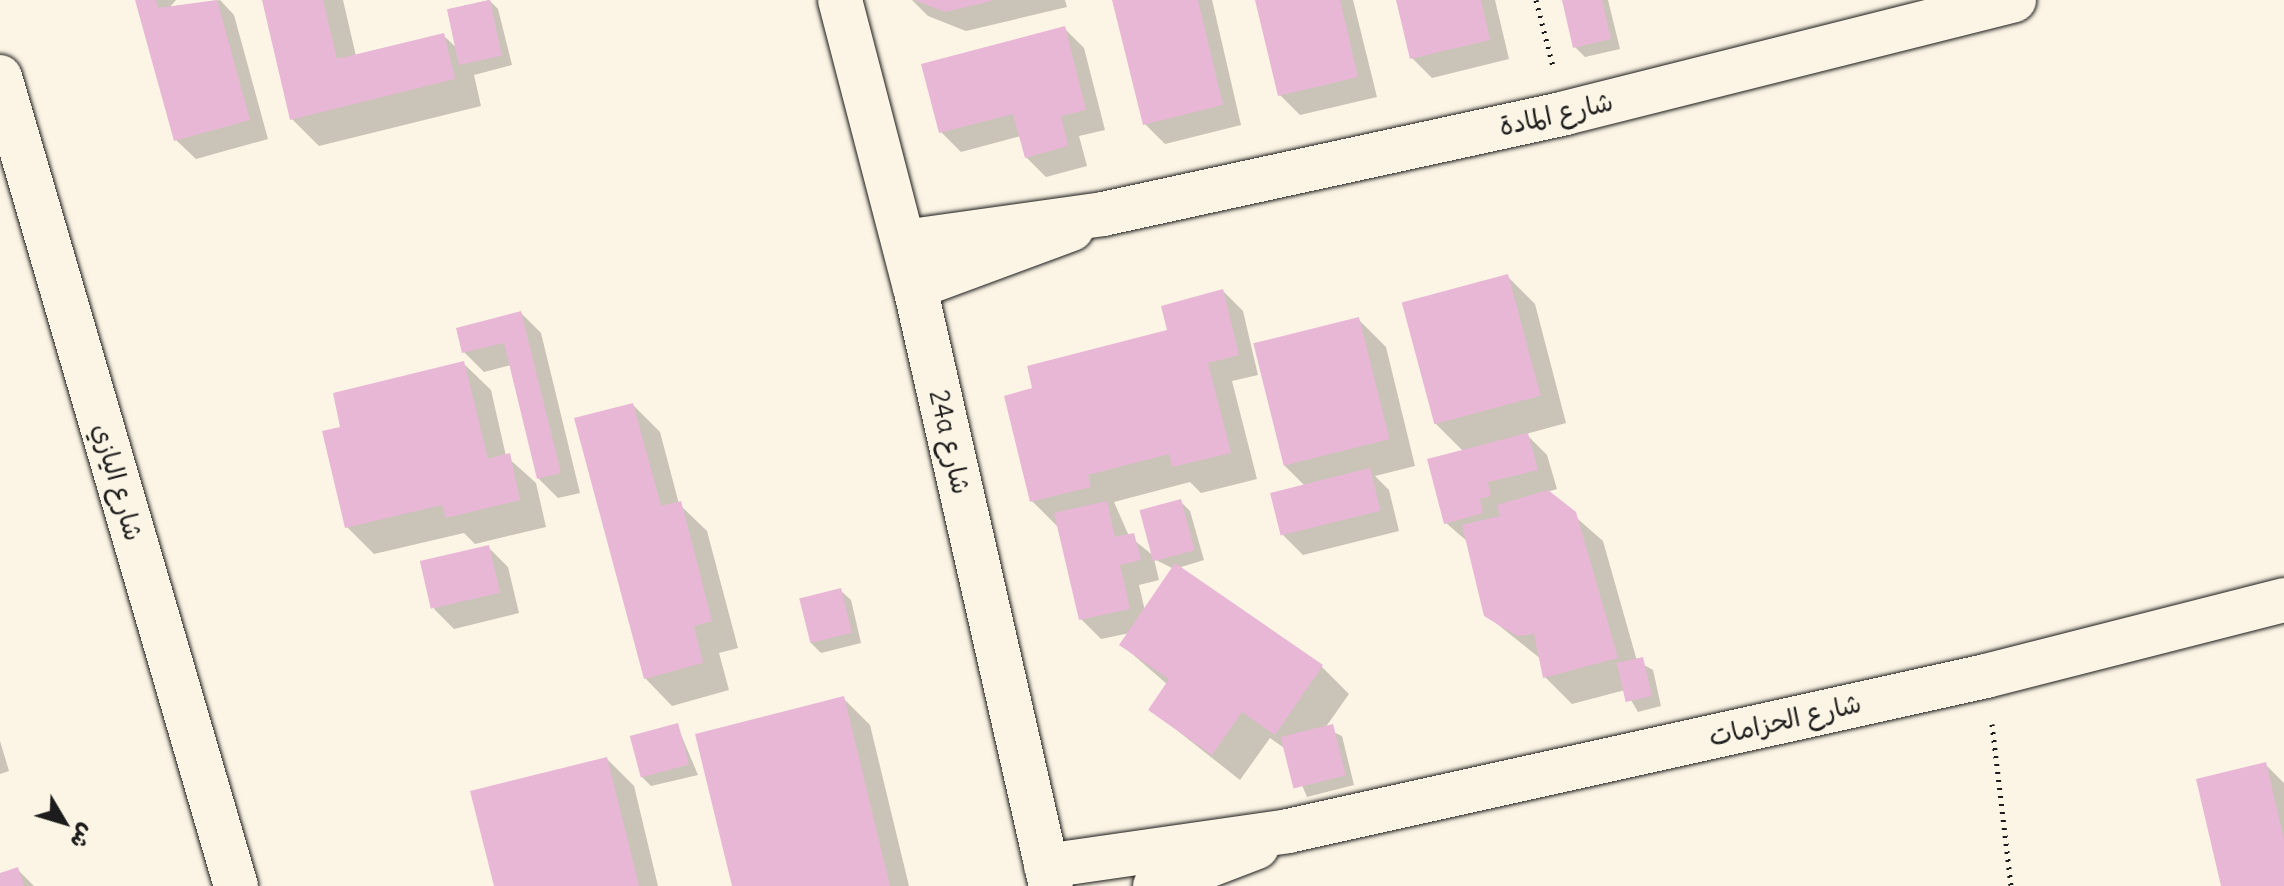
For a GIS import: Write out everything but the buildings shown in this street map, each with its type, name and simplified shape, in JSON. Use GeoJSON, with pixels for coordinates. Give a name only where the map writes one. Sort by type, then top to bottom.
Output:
{"type":"FeatureCollection","features":[{"type":"Feature","properties":{"kind":"street","name":"24a شارع"},"geometry":{"type":"LineString","coordinates":[[840,0],[915,287],[1049,876]]}},
{"type":"Feature","properties":{"kind":"street","name":"شارع المادة"},"geometry":{"type":"LineString","coordinates":[[904,242],[1095,215],[1565,113],[2014,0]]}},
{"type":"Feature","properties":{"kind":"street","name":"شارع اليازي"},"geometry":{"type":"LineString","coordinates":[[0,77],[236,886]]}},
{"type":"Feature","properties":{"kind":"street","name":"شارع المادة"},"geometry":{"type":"LineString","coordinates":[[915,287],[1019,254],[1095,215]]}},
{"type":"Feature","properties":{"kind":"street","name":"شارع الحزامات"},"geometry":{"type":"LineString","coordinates":[[1049,876],[1283,831],[1986,676],[2284,600]]}},
{"type":"Feature","properties":{"kind":"street","name":"شارع الحزامات"},"geometry":{"type":"LineString","coordinates":[[1155,886],[1233,859],[1283,831]]}},
{"type":"Feature","properties":{"kind":"path"},"geometry":{"type":"LineString","coordinates":[[1536,0],[1565,113]]}},
{"type":"Feature","properties":{"kind":"path"},"geometry":{"type":"LineString","coordinates":[[1986,676],[2011,886]]}}]}
